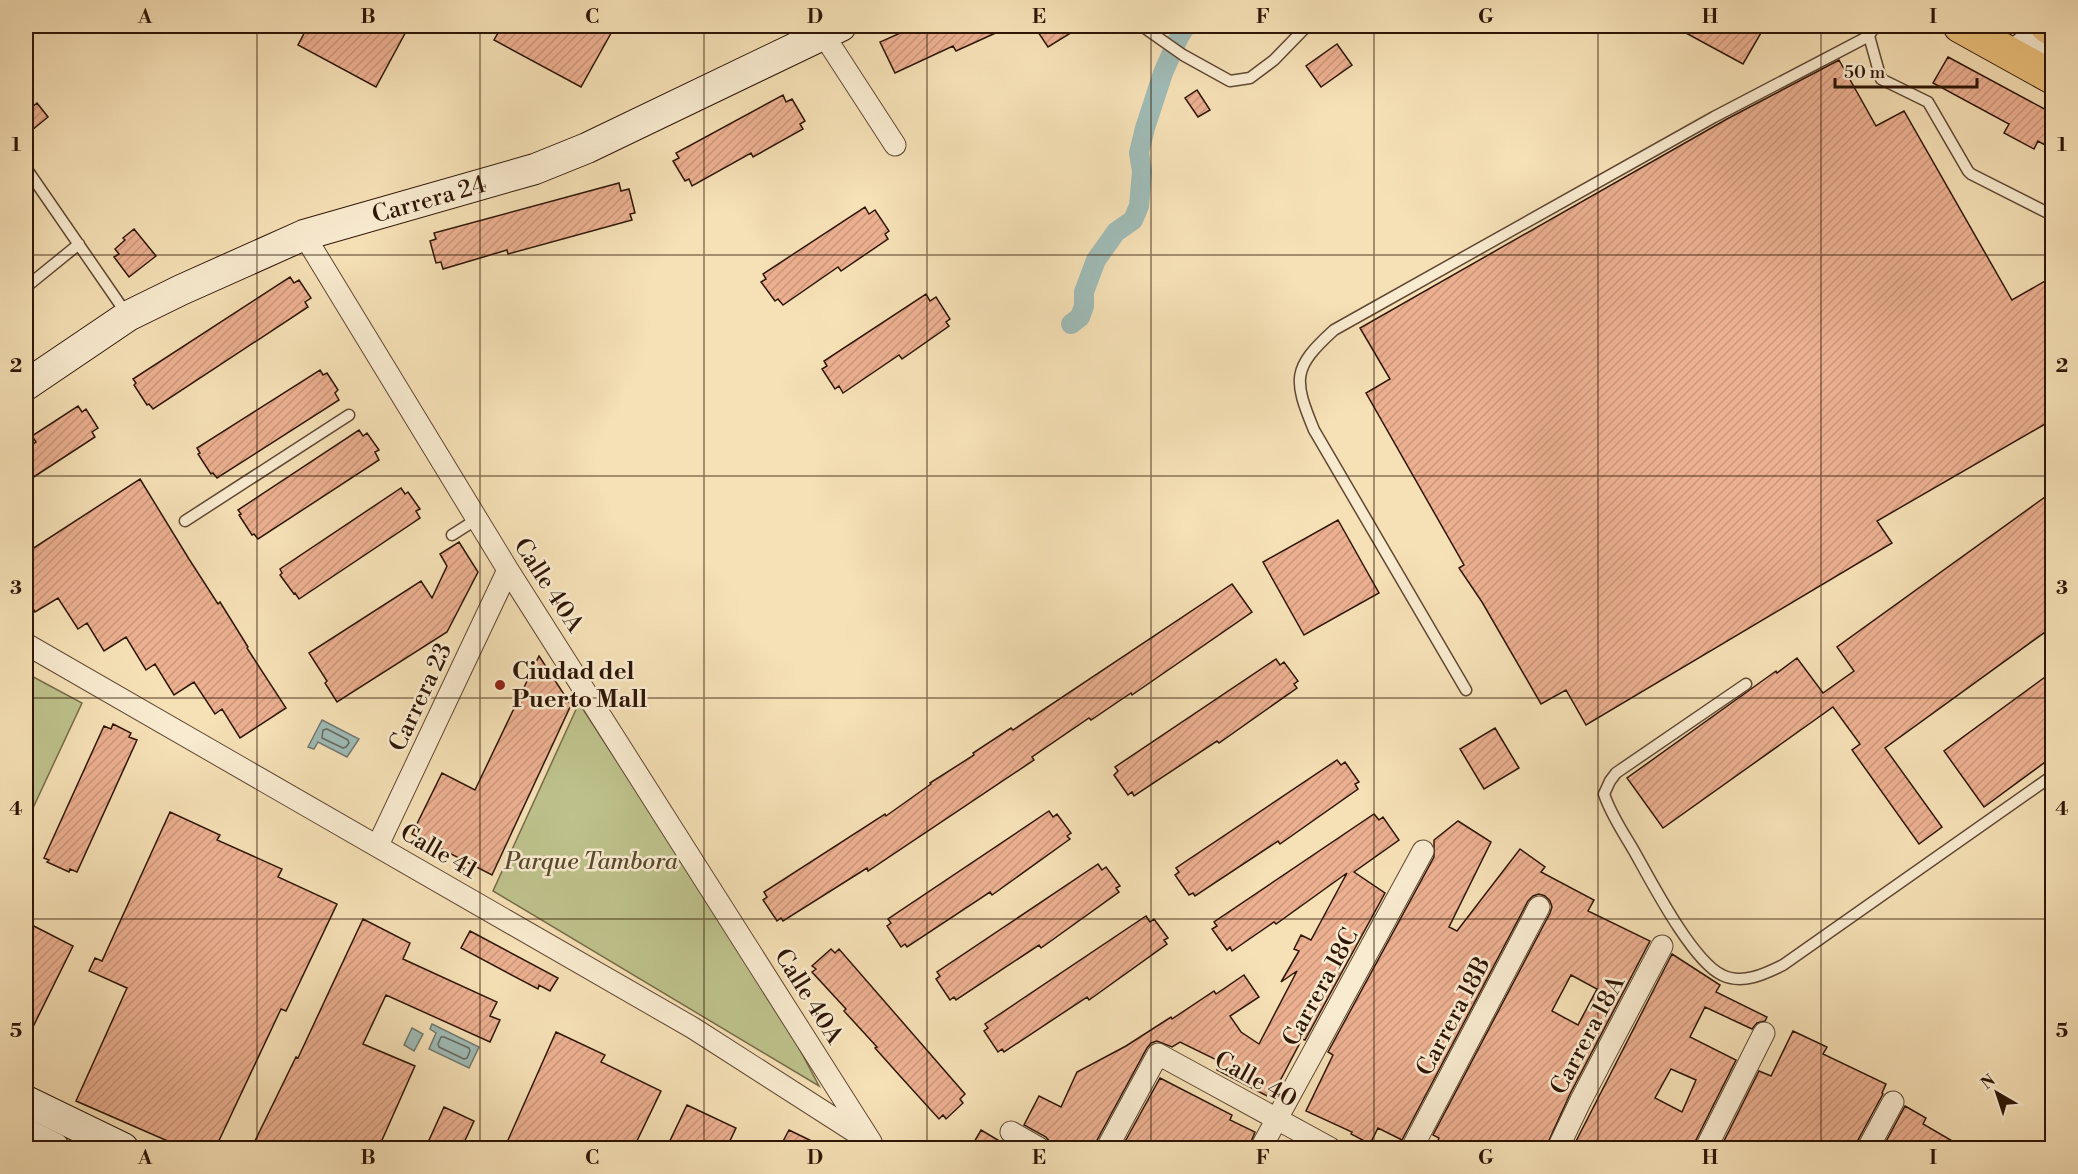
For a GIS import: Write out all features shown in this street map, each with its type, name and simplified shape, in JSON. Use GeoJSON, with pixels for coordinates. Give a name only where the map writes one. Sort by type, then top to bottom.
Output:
{"type":"FeatureCollection","features":[{"type":"Feature","properties":{"kind":"highway"},"geometry":{"type":"LineString","coordinates":[[1960,26],[2044,45]]}},
{"type":"Feature","properties":{"kind":"street"},"geometry":{"type":"LineString","coordinates":[[832,30],[895,145]]}},
{"type":"Feature","properties":{"kind":"street","name":"Carrera 24"},"geometry":{"type":"LineString","coordinates":[[26,385],[128,316],[304,235],[535,169],[587,147],[832,30]]}},
{"type":"Feature","properties":{"kind":"street","name":"Calle 40A"},"geometry":{"type":"LineString","coordinates":[[304,235],[508,570],[874,1146]]}},
{"type":"Feature","properties":{"kind":"street","name":"Carrera 23"},"geometry":{"type":"LineString","coordinates":[[378,845],[508,570]]}},
{"type":"Feature","properties":{"kind":"street","name":"Calle 41"},"geometry":{"type":"LineString","coordinates":[[26,644],[693,1028],[874,1146]]}},
{"type":"Feature","properties":{"kind":"street","name":"Carrera 18C"},"geometry":{"type":"LineString","coordinates":[[1261,1149],[1423,851]]}},
{"type":"Feature","properties":{"kind":"street","name":"Carrera 18B"},"geometry":{"type":"LineString","coordinates":[[1412,1149],[1539,907]]}},
{"type":"Feature","properties":{"kind":"street","name":"Carrera 18A"},"geometry":{"type":"LineString","coordinates":[[1558,1149],[1581,1100],[1662,946]]}},
{"type":"Feature","properties":{"kind":"street"},"geometry":{"type":"LineString","coordinates":[[1707,1149],[1764,1033]]}},
{"type":"Feature","properties":{"kind":"street","name":"Calle 40"},"geometry":{"type":"LineString","coordinates":[[1107,1149],[1158,1054],[1330,1149]]}},
{"type":"Feature","properties":{"kind":"street"},"geometry":{"type":"LineString","coordinates":[[26,1101],[123,1149]]}},
{"type":"Feature","properties":{"kind":"street"},"geometry":{"type":"LineString","coordinates":[[1868,1149],[1893,1102]]}},
{"type":"Feature","properties":{"kind":"street"},"geometry":{"type":"LineString","coordinates":[[1011,1132],[1039,1149]]}},
{"type":"Feature","properties":{"kind":"street"},"geometry":{"type":"LineString","coordinates":[[26,1134],[54,1149]]}},
{"type":"Feature","properties":{"kind":"lane"},"geometry":{"type":"LineString","coordinates":[[1146,29],[1183,55],[1230,81],[1250,78],[1274,60],[1307,26]]}},
{"type":"Feature","properties":{"kind":"lane"},"geometry":{"type":"LineString","coordinates":[[1466,690],[1314,430],[1302,400],[1300,375],[1302,365],[1312,350],[1334,330],[1714,117],[1869,36],[1875,26]]}},
{"type":"Feature","properties":{"kind":"lane"},"geometry":{"type":"LineString","coordinates":[[1869,36],[1881,79],[1928,102],[1968,171],[2052,215]]}},
{"type":"Feature","properties":{"kind":"lane"},"geometry":{"type":"LineString","coordinates":[[26,168],[128,316]]}},
{"type":"Feature","properties":{"kind":"lane"},"geometry":{"type":"LineString","coordinates":[[26,287],[79,244]]}},
{"type":"Feature","properties":{"kind":"lane"},"geometry":{"type":"LineString","coordinates":[[185,521],[349,415]]}},
{"type":"Feature","properties":{"kind":"lane"},"geometry":{"type":"LineString","coordinates":[[452,535],[477,519]]}},
{"type":"Feature","properties":{"kind":"lane"},"geometry":{"type":"LineString","coordinates":[[1746,684],[1616,773],[1604,794],[1610,812],[1664,904],[1705,962],[1712,970],[1723,976],[1734,979],[1761,976],[1783,965],[2052,776]]}},
{"type":"Feature","properties":{"kind":"green space"},"geometry":{"type":"Polygon","coordinates":[[[26,673],[82,703],[26,823],[26,673]]]}},
{"type":"Feature","properties":{"kind":"green space","name":"Parque Tambora"},"geometry":{"type":"Polygon","coordinates":[[[579,703],[780,1012],[819,1086],[493,891],[579,703]]]}},
{"type":"Feature","properties":{"kind":"water"},"geometry":{"type":"Polygon","coordinates":[[[322,720],[359,739],[347,757],[318,742],[314,749],[308,747],[322,720]]]}},
{"type":"Feature","properties":{"kind":"water"},"geometry":{"type":"Polygon","coordinates":[[[432,1024],[479,1047],[469,1068],[429,1049],[436,1033],[430,1029],[432,1024]]]}},
{"type":"Feature","properties":{"kind":"water"},"geometry":{"type":"Polygon","coordinates":[[[412,1028],[423,1034],[414,1051],[404,1045],[412,1028]]]}},
{"type":"Feature","properties":{"kind":"building"},"geometry":{"type":"Polygon","coordinates":[[[308,26],[409,26],[376,87],[298,45],[308,26]]]}},
{"type":"Feature","properties":{"kind":"building"},"geometry":{"type":"Polygon","coordinates":[[[502,26],[615,26],[581,87],[494,40],[502,26]]]}},
{"type":"Feature","properties":{"kind":"building"},"geometry":{"type":"Polygon","coordinates":[[[916,26],[1011,26],[956,51],[953,46],[895,73],[880,42],[916,26]]]}},
{"type":"Feature","properties":{"kind":"building"},"geometry":{"type":"Polygon","coordinates":[[[1034,26],[1082,26],[1048,47],[1034,26]]]}},
{"type":"Feature","properties":{"kind":"building"},"geometry":{"type":"Polygon","coordinates":[[[1673,26],[1765,26],[1743,64],[1673,26]]]}},
{"type":"Feature","properties":{"kind":"building"},"geometry":{"type":"Polygon","coordinates":[[[1337,44],[1352,65],[1321,87],[1306,66],[1337,44]]]}},
{"type":"Feature","properties":{"kind":"building"},"geometry":{"type":"Polygon","coordinates":[[[1948,57],[2052,113],[2052,149],[2038,141],[2034,149],[2004,133],[2009,124],[1933,83],[1948,57]]]}},
{"type":"Feature","properties":{"kind":"building"},"geometry":{"type":"Polygon","coordinates":[[[1839,60],[1876,126],[1904,111],[2012,300],[2052,277],[2052,420],[1877,521],[1892,543],[1586,725],[1566,690],[1541,704],[1482,602],[1459,568],[1464,565],[1366,393],[1390,379],[1360,328],[1727,119],[1839,60]]]}},
{"type":"Feature","properties":{"kind":"building"},"geometry":{"type":"Polygon","coordinates":[[[1197,90],[1210,110],[1198,117],[1185,98],[1197,90]]]}},
{"type":"Feature","properties":{"kind":"building"},"geometry":{"type":"Polygon","coordinates":[[[783,95],[786,102],[792,99],[805,121],[800,124],[803,129],[753,157],[751,153],[692,186],[689,179],[685,181],[673,161],[679,158],[676,153],[783,95]]]}},
{"type":"Feature","properties":{"kind":"building"},"geometry":{"type":"Polygon","coordinates":[[[37,103],[48,117],[26,135],[26,112],[37,103]]]}},
{"type":"Feature","properties":{"kind":"building"},"geometry":{"type":"Polygon","coordinates":[[[619,183],[621,191],[629,189],[635,213],[630,214],[632,220],[508,254],[507,250],[443,269],[441,262],[436,263],[430,241],[436,239],[434,233],[619,183]]]}},
{"type":"Feature","properties":{"kind":"building"},"geometry":{"type":"Polygon","coordinates":[[[865,207],[869,214],[875,210],[889,231],[885,234],[888,239],[841,271],[838,267],[783,305],[778,299],[775,301],[761,282],[766,279],[763,274],[865,207]]]}},
{"type":"Feature","properties":{"kind":"building"},"geometry":{"type":"Polygon","coordinates":[[[134,229],[156,256],[129,277],[114,257],[119,254],[115,249],[134,229]]]}},
{"type":"Feature","properties":{"kind":"building"},"geometry":{"type":"Polygon","coordinates":[[[290,277],[294,283],[299,280],[311,298],[305,302],[308,307],[153,409],[149,404],[147,405],[134,385],[136,383],[133,379],[290,277]]]}},
{"type":"Feature","properties":{"kind":"building"},"geometry":{"type":"Polygon","coordinates":[[[926,294],[930,301],[936,297],[950,319],[946,322],[949,326],[902,359],[899,355],[843,393],[839,386],[835,389],[822,369],[827,366],[824,361],[926,294]]]}},
{"type":"Feature","properties":{"kind":"building"},"geometry":{"type":"Polygon","coordinates":[[[320,370],[323,375],[327,373],[338,390],[335,393],[339,400],[217,478],[213,473],[211,474],[198,454],[200,453],[197,448],[320,370]]]}},
{"type":"Feature","properties":{"kind":"building"},"geometry":{"type":"Polygon","coordinates":[[[78,406],[82,412],[86,409],[98,428],[92,432],[95,437],[26,482],[26,449],[36,442],[32,436],[78,406]]]}},
{"type":"Feature","properties":{"kind":"building"},"geometry":{"type":"Polygon","coordinates":[[[359,430],[363,436],[367,433],[379,450],[375,452],[379,460],[258,539],[254,534],[252,535],[238,510],[359,430]]]}},
{"type":"Feature","properties":{"kind":"building"},"geometry":{"type":"Polygon","coordinates":[[[140,479],[286,708],[240,738],[222,709],[215,714],[194,682],[174,695],[155,664],[146,670],[126,637],[104,651],[87,623],[78,629],[58,598],[35,612],[26,597],[26,553],[140,479]]]}},
{"type":"Feature","properties":{"kind":"building"},"geometry":{"type":"Polygon","coordinates":[[[401,488],[405,494],[408,492],[420,509],[416,511],[420,518],[299,599],[280,575],[282,573],[280,569],[401,488]]]}},
{"type":"Feature","properties":{"kind":"building"},"geometry":{"type":"Polygon","coordinates":[[[2052,492],[2052,627],[1885,748],[1942,827],[1919,844],[1852,750],[1860,744],[1833,707],[1663,828],[1627,778],[1797,658],[1823,693],[1854,671],[1837,647],[2052,492]]]}},
{"type":"Feature","properties":{"kind":"building"},"geometry":{"type":"Polygon","coordinates":[[[1338,520],[1379,593],[1304,635],[1263,562],[1338,520]]]}},
{"type":"Feature","properties":{"kind":"building"},"geometry":{"type":"Polygon","coordinates":[[[459,542],[478,572],[447,632],[337,702],[309,653],[421,581],[432,598],[447,566],[440,554],[459,542]]]}},
{"type":"Feature","properties":{"kind":"building"},"geometry":{"type":"Polygon","coordinates":[[[1232,584],[1252,612],[1132,695],[1131,693],[1091,720],[1089,718],[1032,757],[1034,760],[868,871],[867,868],[783,921],[781,918],[777,921],[763,900],[767,897],[764,892],[885,814],[886,816],[930,783],[974,755],[973,753],[1011,728],[1013,730],[1232,584]]]}},
{"type":"Feature","properties":{"kind":"building"},"geometry":{"type":"Polygon","coordinates":[[[539,656],[571,705],[492,875],[412,834],[442,773],[475,790],[539,656]]]}},
{"type":"Feature","properties":{"kind":"building"},"geometry":{"type":"Polygon","coordinates":[[[1276,659],[1280,665],[1284,662],[1298,681],[1294,684],[1297,688],[1219,743],[1217,741],[1134,796],[1132,792],[1128,795],[1114,775],[1118,771],[1115,767],[1276,659]]]}},
{"type":"Feature","properties":{"kind":"building"},"geometry":{"type":"Polygon","coordinates":[[[2052,672],[2052,757],[1984,807],[1944,751],[2052,672]]]}},
{"type":"Feature","properties":{"kind":"building"},"geometry":{"type":"Polygon","coordinates":[[[113,724],[131,733],[129,737],[137,740],[77,872],[70,869],[69,872],[47,862],[49,860],[44,858],[104,726],[111,729],[113,724]]]}},
{"type":"Feature","properties":{"kind":"building"},"geometry":{"type":"Polygon","coordinates":[[[1495,728],[1519,768],[1484,789],[1460,749],[1495,728]]]}},
{"type":"Feature","properties":{"kind":"building"},"geometry":{"type":"Polygon","coordinates":[[[1337,760],[1341,765],[1345,762],[1359,782],[1355,784],[1358,789],[1280,844],[1278,841],[1195,896],[1193,893],[1189,895],[1175,875],[1179,872],[1176,868],[1337,760]]]}},
{"type":"Feature","properties":{"kind":"building"},"geometry":{"type":"Polygon","coordinates":[[[1049,811],[1053,817],[1057,814],[1071,833],[1067,836],[1070,839],[992,895],[990,892],[907,947],[905,944],[901,947],[887,926],[891,923],[888,919],[1049,811]]]}},
{"type":"Feature","properties":{"kind":"building"},"geometry":{"type":"Polygon","coordinates":[[[170,812],[220,835],[217,840],[282,869],[278,877],[337,904],[286,1011],[281,1009],[215,1149],[186,1149],[76,1101],[127,988],[89,971],[95,958],[102,961],[170,812]]]}},
{"type":"Feature","properties":{"kind":"building"},"geometry":{"type":"Polygon","coordinates":[[[1374,814],[1379,820],[1383,817],[1399,840],[1354,872],[1385,893],[1271,1098],[1217,1070],[1221,1062],[1180,1042],[1172,1047],[1157,1041],[1151,1043],[1147,1048],[1094,1149],[1052,1149],[1046,1137],[1024,1125],[1039,1096],[1061,1107],[1077,1072],[1126,1046],[1171,1017],[1172,1019],[1214,991],[1216,994],[1244,975],[1259,997],[1230,1016],[1241,1032],[1259,1044],[1297,971],[1281,982],[1299,951],[1294,949],[1301,935],[1311,940],[1347,873],[1276,924],[1274,922],[1232,951],[1230,947],[1227,950],[1212,929],[1217,926],[1214,922],[1374,814]]]}},
{"type":"Feature","properties":{"kind":"building"},"geometry":{"type":"Polygon","coordinates":[[[1458,821],[1491,842],[1449,927],[1457,931],[1520,849],[1545,867],[1541,872],[1594,900],[1588,911],[1650,941],[1570,1094],[1545,1149],[1434,1149],[1439,1138],[1433,1135],[1550,913],[1552,907],[1550,901],[1539,894],[1528,901],[1402,1140],[1378,1128],[1370,1144],[1351,1134],[1352,1132],[1306,1111],[1333,1055],[1328,1052],[1434,857],[1434,840],[1458,821]],[[1571,975],[1552,1011],[1578,1025],[1597,989],[1571,975]]]}},
{"type":"Feature","properties":{"kind":"building"},"geometry":{"type":"Polygon","coordinates":[[[1098,864],[1102,870],[1106,867],[1120,886],[1116,888],[1119,892],[1041,948],[1039,945],[956,1000],[954,997],[950,1000],[936,979],[940,976],[937,972],[1098,864]]]}},
{"type":"Feature","properties":{"kind":"building"},"geometry":{"type":"Polygon","coordinates":[[[1146,916],[1150,922],[1154,919],[1168,938],[1164,940],[1167,944],[1089,1000],[1087,997],[1004,1052],[1002,1049],[998,1052],[984,1031],[988,1028],[985,1024],[1146,916]]]}},
{"type":"Feature","properties":{"kind":"building"},"geometry":{"type":"Polygon","coordinates":[[[363,919],[410,943],[403,959],[497,1002],[490,1016],[500,1020],[490,1042],[386,995],[363,1044],[415,1066],[378,1149],[251,1149],[296,1057],[298,1058],[363,919]]]}},
{"type":"Feature","properties":{"kind":"building"},"geometry":{"type":"Polygon","coordinates":[[[26,922],[73,946],[26,1041],[26,922]]]}},
{"type":"Feature","properties":{"kind":"building"},"geometry":{"type":"Polygon","coordinates":[[[470,931],[558,978],[550,991],[539,985],[538,989],[461,948],[470,931]]]}},
{"type":"Feature","properties":{"kind":"building"},"geometry":{"type":"Polygon","coordinates":[[[831,949],[835,953],[839,949],[965,1094],[960,1099],[963,1103],[946,1119],[943,1115],[939,1119],[875,1048],[877,1047],[844,1011],[846,1009],[812,972],[816,969],[812,966],[831,949]]]}},
{"type":"Feature","properties":{"kind":"building"},"geometry":{"type":"Polygon","coordinates":[[[1672,954],[1720,985],[1716,992],[1767,1017],[1765,1021],[1757,1023],[1752,1029],[1705,1007],[1690,1037],[1736,1060],[1693,1149],[1572,1149],[1672,954]],[[1671,1069],[1655,1098],[1682,1112],[1696,1080],[1671,1069]]]}},
{"type":"Feature","properties":{"kind":"building"},"geometry":{"type":"Polygon","coordinates":[[[1793,1031],[1827,1047],[1823,1054],[1886,1084],[1855,1149],[1720,1149],[1759,1071],[1771,1076],[1793,1031]]]}},
{"type":"Feature","properties":{"kind":"building"},"geometry":{"type":"Polygon","coordinates":[[[556,1032],[605,1055],[601,1062],[661,1091],[633,1149],[504,1149],[556,1032]]]}},
{"type":"Feature","properties":{"kind":"building"},"geometry":{"type":"Polygon","coordinates":[[[1160,1078],[1232,1115],[1230,1120],[1255,1132],[1248,1149],[1121,1149],[1160,1078]]]}},
{"type":"Feature","properties":{"kind":"building"},"geometry":{"type":"Polygon","coordinates":[[[687,1105],[736,1128],[726,1149],[666,1149],[687,1105]]]}},
{"type":"Feature","properties":{"kind":"building"},"geometry":{"type":"Polygon","coordinates":[[[1905,1106],[1926,1118],[1923,1124],[1966,1149],[1882,1149],[1905,1106]]]}},
{"type":"Feature","properties":{"kind":"building"},"geometry":{"type":"Polygon","coordinates":[[[444,1107],[474,1121],[461,1149],[425,1149],[444,1107]]]}},
{"type":"Feature","properties":{"kind":"building"},"geometry":{"type":"Polygon","coordinates":[[[789,1130],[828,1149],[779,1149],[789,1130]]]}},
{"type":"Feature","properties":{"kind":"building"},"geometry":{"type":"Polygon","coordinates":[[[981,1130],[1013,1149],[970,1149],[981,1130]]]}},
{"type":"Feature","properties":{"kind":"waterway"},"geometry":{"type":"LineString","coordinates":[[1071,324],[1080,317],[1084,306],[1084,292],[1096,260],[1116,232],[1133,220],[1139,206],[1142,171],[1139,153],[1145,128],[1163,73],[1186,26]]}},
{"type":"Feature","properties":{"kind":"place","name":"Ciudad del Puerto Mall"},"geometry":{"type":"Point","coordinates":[500,685]}}]}
